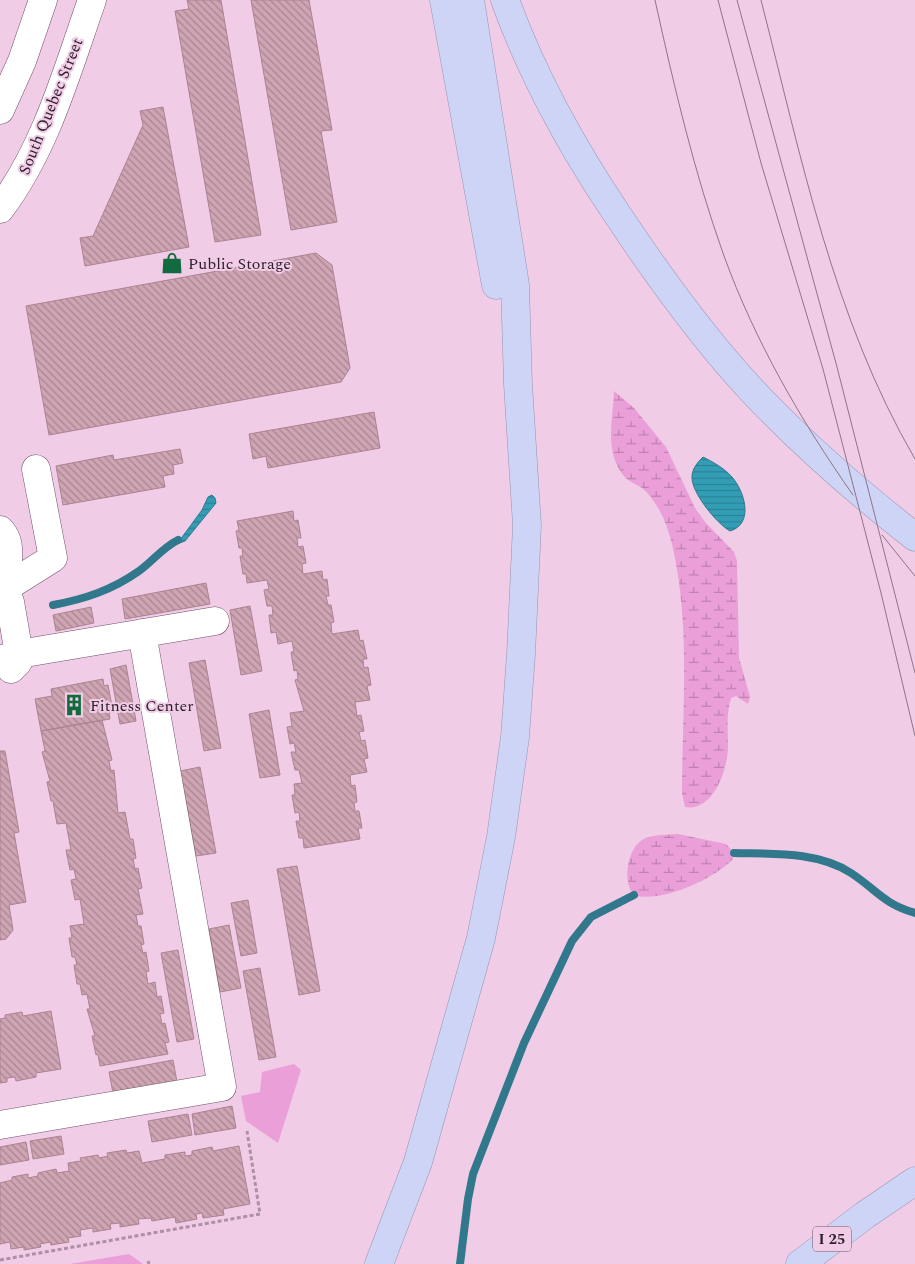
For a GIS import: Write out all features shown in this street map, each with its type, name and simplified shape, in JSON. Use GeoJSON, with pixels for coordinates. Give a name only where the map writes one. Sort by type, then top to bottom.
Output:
{"type":"FeatureCollection","features":[{"type":"Feature","properties":{"kind":"highway"},"geometry":{"type":"LineString","coordinates":[[444,0],[496,285],[518,384]]}},
{"type":"Feature","properties":{"kind":"highway"},"geometry":{"type":"LineString","coordinates":[[379,1264],[418,1162],[448,1063],[481,938],[501,837],[515,737],[527,525],[518,384],[515,285],[470,0]]}},
{"type":"Feature","properties":{"kind":"highway"},"geometry":{"type":"LineString","coordinates":[[505,0],[537,77],[564,131],[630,233],[677,298],[760,398],[859,493],[915,537]]}},
{"type":"Feature","properties":{"kind":"highway","name":"I 25"},"geometry":{"type":"LineString","coordinates":[[800,1264],[865,1215],[915,1181]]}},
{"type":"Feature","properties":{"kind":"street"},"geometry":{"type":"LineString","coordinates":[[0,110],[22,60],[43,0]]}},
{"type":"Feature","properties":{"kind":"street","name":"South Quebec Street"},"geometry":{"type":"LineString","coordinates":[[0,208],[20,180],[41,136],[92,0]]}},
{"type":"Feature","properties":{"kind":"street"},"geometry":{"type":"LineString","coordinates":[[1,589],[53,558],[36,469]]}},
{"type":"Feature","properties":{"kind":"street"},"geometry":{"type":"LineString","coordinates":[[0,530],[5,536],[8,555],[1,589],[12,610],[9,657],[15,665],[0,674]]}},
{"type":"Feature","properties":{"kind":"street"},"geometry":{"type":"LineString","coordinates":[[9,657],[215,620]]}},
{"type":"Feature","properties":{"kind":"street"},"geometry":{"type":"LineString","coordinates":[[0,1125],[222,1087],[142,633]]}},
{"type":"Feature","properties":{"kind":"path"},"geometry":{"type":"LineString","coordinates":[[0,1260],[260,1214],[247,1131]]}},
{"type":"Feature","properties":{"kind":"green space"},"geometry":{"type":"Polygon","coordinates":[[[614,391],[634,408],[666,447],[695,508],[705,522],[734,552],[737,561],[739,658],[750,697],[748,704],[736,696],[731,698],[725,768],[711,797],[695,807],[685,807],[682,793],[684,636],[682,605],[672,544],[665,521],[657,506],[642,488],[625,477],[613,455],[611,434],[614,391]]]}},
{"type":"Feature","properties":{"kind":"green space"},"geometry":{"type":"Polygon","coordinates":[[[678,834],[726,844],[734,853],[733,859],[714,874],[687,888],[658,896],[645,897],[634,895],[630,889],[627,875],[630,858],[637,845],[642,840],[650,837],[678,834]]]}},
{"type":"Feature","properties":{"kind":"green space"},"geometry":{"type":"Polygon","coordinates":[[[294,1064],[301,1070],[278,1143],[246,1121],[241,1096],[260,1092],[262,1072],[294,1064]]]}},
{"type":"Feature","properties":{"kind":"green space"},"geometry":{"type":"Polygon","coordinates":[[[129,1254],[143,1264],[70,1264],[129,1254]]]}},
{"type":"Feature","properties":{"kind":"water"},"geometry":{"type":"Polygon","coordinates":[[[703,457],[729,474],[741,491],[745,515],[738,527],[730,531],[718,522],[706,507],[693,483],[693,471],[703,457]]]}},
{"type":"Feature","properties":{"kind":"water"},"geometry":{"type":"Polygon","coordinates":[[[212,495],[216,503],[185,541],[177,544],[202,510],[208,497],[212,495]]]}},
{"type":"Feature","properties":{"kind":"building"},"geometry":{"type":"Polygon","coordinates":[[[187,0],[221,0],[261,235],[215,242],[175,11],[189,9],[187,0]]]}},
{"type":"Feature","properties":{"kind":"building"},"geometry":{"type":"Polygon","coordinates":[[[251,0],[309,0],[332,130],[321,131],[337,222],[291,230],[251,0]]]}},
{"type":"Feature","properties":{"kind":"building"},"geometry":{"type":"Polygon","coordinates":[[[163,107],[189,247],[85,266],[80,238],[93,236],[143,125],[140,111],[163,107]]]}},
{"type":"Feature","properties":{"kind":"building"},"geometry":{"type":"Polygon","coordinates":[[[316,253],[332,265],[350,368],[341,382],[49,435],[26,306],[316,253]]]}},
{"type":"Feature","properties":{"kind":"building"},"geometry":{"type":"Polygon","coordinates":[[[374,412],[380,448],[268,468],[266,456],[253,459],[249,434],[374,412]]]}},
{"type":"Feature","properties":{"kind":"building"},"geometry":{"type":"Polygon","coordinates":[[[180,449],[183,463],[173,465],[174,474],[163,476],[165,487],[63,505],[56,466],[113,455],[114,460],[180,449]]]}},
{"type":"Feature","properties":{"kind":"building"},"geometry":{"type":"Polygon","coordinates":[[[293,511],[294,521],[298,520],[301,538],[297,538],[298,547],[303,546],[306,563],[302,564],[303,574],[322,571],[323,580],[327,579],[329,596],[326,596],[328,605],[331,605],[334,622],[331,623],[332,634],[358,630],[360,641],[363,640],[367,659],[363,659],[364,668],[368,667],[371,685],[367,686],[370,700],[355,702],[357,716],[361,715],[364,731],[359,732],[361,741],[365,740],[368,758],[364,759],[367,772],[350,775],[351,786],[355,785],[357,802],[354,803],[355,811],[359,811],[362,828],[358,828],[360,839],[304,848],[303,838],[299,838],[296,821],[300,821],[299,812],[295,813],[292,795],[295,795],[294,784],[302,783],[299,770],[295,770],[291,752],[296,752],[294,743],[290,744],[287,727],[292,726],[290,713],[304,711],[295,680],[298,679],[297,670],[294,671],[291,652],[294,652],[292,641],[278,644],[276,632],[271,633],[269,615],[273,615],[272,606],[267,606],[264,590],[269,589],[267,580],[247,583],[246,574],[243,574],[240,556],[243,556],[242,548],[239,548],[236,531],[239,530],[237,521],[293,511]]]}},
{"type":"Feature","properties":{"kind":"building"},"geometry":{"type":"Polygon","coordinates":[[[206,583],[210,604],[125,619],[122,599],[206,583]]]}},
{"type":"Feature","properties":{"kind":"building"},"geometry":{"type":"Polygon","coordinates":[[[250,606],[262,671],[241,675],[230,610],[250,606]]]}},
{"type":"Feature","properties":{"kind":"building"},"geometry":{"type":"Polygon","coordinates":[[[91,607],[94,623],[56,631],[53,615],[91,607]]]}},
{"type":"Feature","properties":{"kind":"building"},"geometry":{"type":"Polygon","coordinates":[[[205,660],[221,748],[204,751],[189,663],[205,660]]]}},
{"type":"Feature","properties":{"kind":"building"},"geometry":{"type":"Polygon","coordinates":[[[126,665],[136,721],[120,724],[110,669],[126,665]]]}},
{"type":"Feature","properties":{"kind":"building","name":"Fitness Center"},"geometry":{"type":"Polygon","coordinates":[[[103,679],[104,686],[108,685],[113,712],[109,713],[110,719],[41,731],[35,699],[52,696],[51,689],[103,679]]]}},
{"type":"Feature","properties":{"kind":"building"},"geometry":{"type":"Polygon","coordinates":[[[269,710],[280,775],[260,778],[249,714],[269,710]]]}},
{"type":"Feature","properties":{"kind":"building"},"geometry":{"type":"Polygon","coordinates":[[[102,720],[112,760],[109,761],[111,771],[114,770],[118,813],[125,812],[130,839],[133,839],[136,858],[133,859],[135,869],[138,868],[142,888],[138,889],[143,914],[136,915],[138,926],[141,926],[144,944],[141,945],[143,953],[146,952],[149,971],[146,972],[148,984],[155,982],[157,997],[161,996],[164,1013],[160,1014],[162,1024],[165,1023],[169,1042],[165,1043],[168,1054],[100,1066],[92,1036],[95,1036],[87,1009],[90,1009],[87,994],[82,995],[80,984],[77,984],[74,965],[77,965],[75,957],[72,957],[69,938],[72,938],[70,926],[84,924],[80,899],[75,900],[71,880],[76,879],[74,869],[70,870],[66,850],[71,850],[66,823],[57,824],[53,801],[51,801],[47,782],[50,781],[42,752],[45,751],[41,731],[102,720]]]}},
{"type":"Feature","properties":{"kind":"building"},"geometry":{"type":"Polygon","coordinates":[[[0,751],[5,751],[19,832],[14,833],[26,902],[9,905],[13,930],[6,939],[0,940],[0,751]]]}},
{"type":"Feature","properties":{"kind":"building"},"geometry":{"type":"Polygon","coordinates":[[[200,767],[216,853],[196,856],[180,771],[200,767]]]}},
{"type":"Feature","properties":{"kind":"building"},"geometry":{"type":"Polygon","coordinates":[[[297,866],[320,991],[299,995],[277,869],[297,866]]]}},
{"type":"Feature","properties":{"kind":"building"},"geometry":{"type":"Polygon","coordinates":[[[248,900],[257,953],[241,956],[231,903],[248,900]]]}},
{"type":"Feature","properties":{"kind":"building"},"geometry":{"type":"Polygon","coordinates":[[[229,925],[241,988],[220,992],[209,929],[229,925]]]}},
{"type":"Feature","properties":{"kind":"building"},"geometry":{"type":"Polygon","coordinates":[[[178,950],[194,1039],[177,1042],[161,953],[178,950]]]}},
{"type":"Feature","properties":{"kind":"building"},"geometry":{"type":"Polygon","coordinates":[[[260,968],[276,1057],[259,1060],[243,971],[260,968]]]}},
{"type":"Feature","properties":{"kind":"building"},"geometry":{"type":"Polygon","coordinates":[[[51,1011],[61,1069],[36,1073],[36,1077],[16,1081],[15,1077],[7,1078],[7,1082],[0,1083],[0,1019],[5,1018],[5,1015],[22,1012],[23,1016],[51,1011]]]}},
{"type":"Feature","properties":{"kind":"building"},"geometry":{"type":"Polygon","coordinates":[[[173,1060],[177,1082],[113,1093],[109,1072],[173,1060]]]}},
{"type":"Feature","properties":{"kind":"building"},"geometry":{"type":"Polygon","coordinates":[[[232,1106],[236,1128],[195,1135],[192,1114],[232,1106]]]}},
{"type":"Feature","properties":{"kind":"building"},"geometry":{"type":"Polygon","coordinates":[[[188,1114],[192,1135],[152,1142],[148,1121],[188,1114]]]}},
{"type":"Feature","properties":{"kind":"building"},"geometry":{"type":"Polygon","coordinates":[[[61,1136],[64,1154],[33,1159],[30,1141],[61,1136]]]}},
{"type":"Feature","properties":{"kind":"building"},"geometry":{"type":"Polygon","coordinates":[[[26,1142],[29,1160],[0,1165],[0,1147],[26,1142]]]}},
{"type":"Feature","properties":{"kind":"building"},"geometry":{"type":"Polygon","coordinates":[[[239,1146],[250,1204],[223,1209],[224,1215],[203,1218],[202,1213],[196,1214],[197,1219],[176,1223],[175,1217],[152,1221],[151,1218],[138,1219],[139,1224],[120,1227],[120,1223],[110,1224],[111,1229],[93,1232],[93,1228],[80,1230],[81,1236],[68,1238],[69,1242],[51,1245],[50,1242],[40,1244],[41,1247],[24,1250],[24,1247],[11,1249],[10,1242],[0,1244],[0,1183],[12,1180],[12,1177],[28,1174],[28,1178],[38,1176],[38,1173],[56,1169],[57,1173],[69,1171],[68,1163],[81,1161],[80,1158],[98,1155],[99,1158],[108,1156],[107,1153],[126,1150],[127,1153],[139,1151],[142,1163],[165,1159],[165,1155],[185,1152],[185,1156],[192,1155],[192,1151],[212,1147],[213,1151],[239,1146]]]}},
{"type":"Feature","properties":{"kind":"waterway"},"geometry":{"type":"LineString","coordinates":[[53,605],[87,597],[108,589],[129,578],[178,540]]}},
{"type":"Feature","properties":{"kind":"waterway"},"geometry":{"type":"LineString","coordinates":[[734,853],[794,855],[824,861],[851,873],[880,896],[895,905],[915,913]]}},
{"type":"Feature","properties":{"kind":"waterway"},"geometry":{"type":"LineString","coordinates":[[460,1264],[473,1174],[524,1043],[572,941],[591,917],[634,895]]}},
{"type":"Feature","properties":{"kind":"tram line"},"geometry":{"type":"LineString","coordinates":[[655,0],[694,161],[713,224],[736,288],[781,380],[815,438],[853,495]]}},
{"type":"Feature","properties":{"kind":"tram line"},"geometry":{"type":"LineString","coordinates":[[718,0],[761,163],[823,369],[881,593],[915,736]]}},
{"type":"Feature","properties":{"kind":"tram line"},"geometry":{"type":"LineString","coordinates":[[737,0],[837,367],[915,673]]}},
{"type":"Feature","properties":{"kind":"tram line"},"geometry":{"type":"LineString","coordinates":[[761,0],[806,177],[841,293],[862,350],[886,405],[915,459]]}},
{"type":"Feature","properties":{"kind":"tram line"},"geometry":{"type":"LineString","coordinates":[[882,535],[915,576]]}},
{"type":"Feature","properties":{"kind":"place","name":"Public Storage"},"geometry":{"type":"Point","coordinates":[172,263]}},
{"type":"Feature","properties":{"kind":"place","name":"Fitness Center"},"geometry":{"type":"Point","coordinates":[74,705]}}]}
